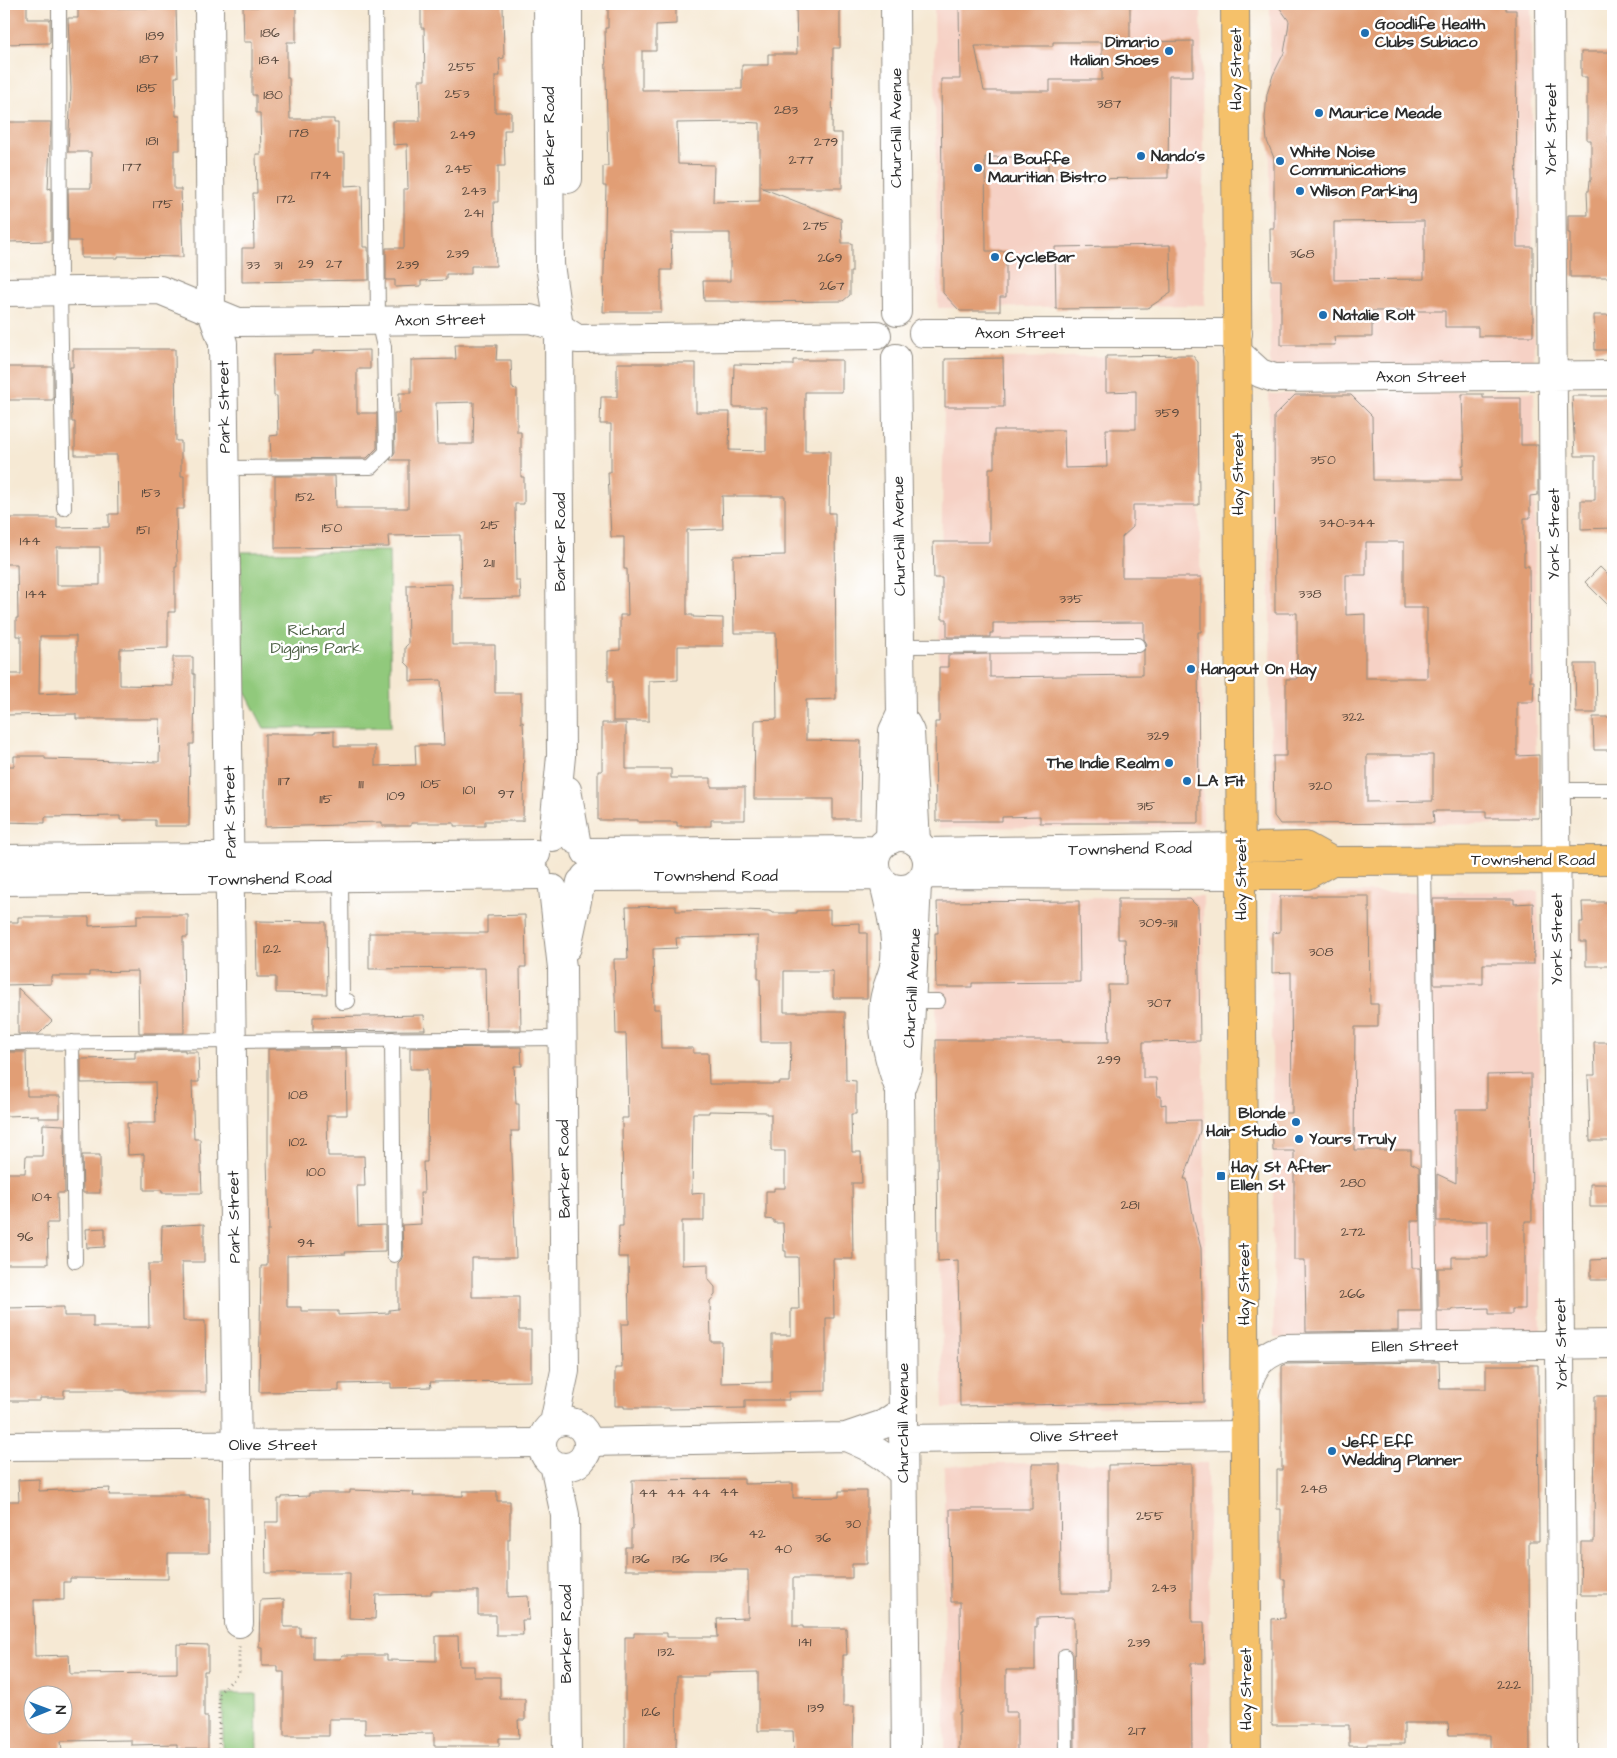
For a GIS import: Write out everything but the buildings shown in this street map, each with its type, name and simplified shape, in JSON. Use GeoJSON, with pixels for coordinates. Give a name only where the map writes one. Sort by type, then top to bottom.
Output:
{"type":"FeatureCollection","features":[{"type":"Feature","properties":{"kind":"main road","name":"Hay Street"},"geometry":{"type":"LineString","coordinates":[[1235,4],[1246,1754]]}},
{"type":"Feature","properties":{"kind":"main road","name":"Townshend Road"},"geometry":{"type":"LineString","coordinates":[[1241,847],[1305,846],[1332,861]]}},
{"type":"Feature","properties":{"kind":"main road","name":"Townshend Road"},"geometry":{"type":"LineString","coordinates":[[1241,874],[1307,875],[1332,861],[1613,860]]}},
{"type":"Feature","properties":{"kind":"street","name":"Park Street"},"geometry":{"type":"LineString","coordinates":[[209,4],[211,310],[223,343],[239,1623]]}},
{"type":"Feature","properties":{"kind":"street","name":"Barker Road"},"geometry":{"type":"LineString","coordinates":[[548,4],[550,265],[559,327],[567,1754]]}},
{"type":"Feature","properties":{"kind":"street","name":"Barker Road"},"geometry":{"type":"LineString","coordinates":[[559,327],[569,262],[568,4]]}},
{"type":"Feature","properties":{"kind":"street","name":"Churchill Avenue"},"geometry":{"type":"LineString","coordinates":[[895,4],[897,312]]}},
{"type":"Feature","properties":{"kind":"street","name":"York Street"},"geometry":{"type":"LineString","coordinates":[[1550,4],[1557,860],[1551,1037],[1561,1345],[1563,1754]]}},
{"type":"Feature","properties":{"kind":"street","name":"Axon Street"},"geometry":{"type":"LineString","coordinates":[[4,292],[160,290],[238,322],[530,319],[559,327],[577,340],[877,335]]}},
{"type":"Feature","properties":{"kind":"street"},"geometry":{"type":"LineString","coordinates":[[897,312],[904,312],[917,319],[923,333],[916,352],[910,356],[896,358],[880,347],[877,335],[882,319],[897,312]]}},
{"type":"Feature","properties":{"kind":"street","name":"Axon Street"},"geometry":{"type":"LineString","coordinates":[[923,333],[1238,342],[1260,373],[1274,378],[1613,376]]}},
{"type":"Feature","properties":{"kind":"street","name":"Churchill Avenue"},"geometry":{"type":"LineString","coordinates":[[896,358],[901,714],[893,731],[902,863],[925,1001],[908,1069],[900,1091]]}},
{"type":"Feature","properties":{"kind":"street","name":"Townshend Road"},"geometry":{"type":"LineString","coordinates":[[902,863],[1241,847]]}},
{"type":"Feature","properties":{"kind":"street","name":"Townshend Road"},"geometry":{"type":"LineString","coordinates":[[4,859],[230,869],[340,878],[563,863]]}},
{"type":"Feature","properties":{"kind":"street","name":"Townshend Road"},"geometry":{"type":"LineString","coordinates":[[4,881],[230,869],[563,863],[902,863],[1241,874]]}},
{"type":"Feature","properties":{"kind":"street","name":"Churchill Avenue"},"geometry":{"type":"LineString","coordinates":[[902,863],[893,931],[895,954],[892,975],[885,995],[883,1019],[893,1072],[900,1091],[906,1754]]}},
{"type":"Feature","properties":{"kind":"street","name":"Ellen Street"},"geometry":{"type":"LineString","coordinates":[[1244,1396],[1250,1374],[1256,1365],[1268,1355],[1283,1348],[1613,1344]]}},
{"type":"Feature","properties":{"kind":"street","name":"Olive Street"},"geometry":{"type":"LineString","coordinates":[[4,1446],[566,1443],[846,1438],[884,1424],[903,1410]]}},
{"type":"Feature","properties":{"kind":"street","name":"Olive Street"},"geometry":{"type":"LineString","coordinates":[[903,1438],[1244,1435]]}},
{"type":"Feature","properties":{"kind":"street","name":"Olive Street"},"geometry":{"type":"LineString","coordinates":[[846,1438],[877,1451],[889,1459],[904,1474]]}},
{"type":"Feature","properties":{"kind":"lane"},"geometry":{"type":"LineString","coordinates":[[59,4],[60,292],[64,508]]}},
{"type":"Feature","properties":{"kind":"lane"},"geometry":{"type":"LineString","coordinates":[[225,468],[371,467],[386,452],[384,346],[378,321],[375,4]]}},
{"type":"Feature","properties":{"kind":"lane"},"geometry":{"type":"LineString","coordinates":[[900,646],[1138,645]]}},
{"type":"Feature","properties":{"kind":"lane"},"geometry":{"type":"LineString","coordinates":[[1556,790],[1613,790]]}},
{"type":"Feature","properties":{"kind":"lane"},"geometry":{"type":"LineString","coordinates":[[1424,860],[1429,1038],[1430,1346]]}},
{"type":"Feature","properties":{"kind":"lane"},"geometry":{"type":"LineString","coordinates":[[340,878],[342,1002],[348,1001]]}},
{"type":"Feature","properties":{"kind":"lane"},"geometry":{"type":"LineString","coordinates":[[4,1043],[562,1038]]}},
{"type":"Feature","properties":{"kind":"lane"},"geometry":{"type":"LineString","coordinates":[[392,1039],[394,1254]]}},
{"type":"Feature","properties":{"kind":"lane"},"geometry":{"type":"LineString","coordinates":[[72,1042],[75,1261]]}},
{"type":"Feature","properties":{"kind":"lane"},"geometry":{"type":"LineString","coordinates":[[1065,1656],[1066,1754]]}},
{"type":"Feature","properties":{"kind":"path"},"geometry":{"type":"LineString","coordinates":[[219,1754],[219,1693],[239,1674],[239,1623]]}},
{"type":"Feature","properties":{"kind":"shaded area"},"geometry":{"type":"Polygon","coordinates":[[[934,4],[1201,4],[1205,305],[938,308],[934,4]]]}},
{"type":"Feature","properties":{"kind":"shaded area"},"geometry":{"type":"Polygon","coordinates":[[[1270,4],[1531,4],[1534,366],[1270,368],[1270,4]]]}},
{"type":"Feature","properties":{"kind":"shaded area"},"geometry":{"type":"Polygon","coordinates":[[[1192,355],[1198,362],[1203,826],[938,828],[945,359],[1192,355]]]}},
{"type":"Feature","properties":{"kind":"shaded area"},"geometry":{"type":"Polygon","coordinates":[[[1534,392],[1536,824],[1271,825],[1269,394],[1534,392]]]}},
{"type":"Feature","properties":{"kind":"shaded area"},"geometry":{"type":"Polygon","coordinates":[[[1538,891],[1541,1334],[1274,1338],[1271,893],[1538,891]]]}},
{"type":"Feature","properties":{"kind":"shaded area"},"geometry":{"type":"Polygon","coordinates":[[[1203,896],[1206,1406],[943,1408],[936,1040],[937,899],[1203,896]]]}},
{"type":"Feature","properties":{"kind":"shaded area"},"geometry":{"type":"Polygon","coordinates":[[[1031,1463],[1207,1463],[1211,1754],[945,1754],[944,1466],[1031,1463]]]}},
{"type":"Feature","properties":{"kind":"green space","name":"Richard Diggins Park"},"geometry":{"type":"Polygon","coordinates":[[[389,551],[391,727],[264,728],[242,686],[241,552],[389,551]]]}},
{"type":"Feature","properties":{"kind":"green space"},"geometry":{"type":"Polygon","coordinates":[[[223,1694],[256,1694],[257,1754],[223,1754],[223,1694]]]}},
{"type":"Feature","properties":{"kind":"place","name":"Goodlife Health Clubs Subiaco"},"geometry":{"type":"Point","coordinates":[1365,33]}},
{"type":"Feature","properties":{"kind":"place","name":"Dimario Italian Shoes"},"geometry":{"type":"Point","coordinates":[1169,51]}},
{"type":"Feature","properties":{"kind":"place","name":"Maurice Meade"},"geometry":{"type":"Point","coordinates":[1319,113]}},
{"type":"Feature","properties":{"kind":"place","name":"Nando's"},"geometry":{"type":"Point","coordinates":[1141,156]}},
{"type":"Feature","properties":{"kind":"place","name":"White Noise Communications"},"geometry":{"type":"Point","coordinates":[1280,161]}},
{"type":"Feature","properties":{"kind":"place","name":"La Bouffe Mauritian Bistro"},"geometry":{"type":"Point","coordinates":[978,168]}},
{"type":"Feature","properties":{"kind":"place","name":"Wilson Parking"},"geometry":{"type":"Point","coordinates":[1300,191]}},
{"type":"Feature","properties":{"kind":"place","name":"CycleBar"},"geometry":{"type":"Point","coordinates":[995,257]}},
{"type":"Feature","properties":{"kind":"place","name":"Natalie Rolt"},"geometry":{"type":"Point","coordinates":[1323,315]}},
{"type":"Feature","properties":{"kind":"place","name":"Hangout On Hay"},"geometry":{"type":"Point","coordinates":[1191,669]}},
{"type":"Feature","properties":{"kind":"place","name":"The Indie Realm"},"geometry":{"type":"Point","coordinates":[1169,763]}},
{"type":"Feature","properties":{"kind":"place","name":"LA Fit"},"geometry":{"type":"Point","coordinates":[1187,781]}},
{"type":"Feature","properties":{"kind":"place","name":"Blonde Hair Studio"},"geometry":{"type":"Point","coordinates":[1296,1122]}},
{"type":"Feature","properties":{"kind":"place","name":"Yours Truly"},"geometry":{"type":"Point","coordinates":[1299,1139]}},
{"type":"Feature","properties":{"kind":"place","name":"Hay St After Ellen St"},"geometry":{"type":"Point","coordinates":[1221,1176]}},
{"type":"Feature","properties":{"kind":"place","name":"Jeff Eff Wedding Planner"},"geometry":{"type":"Point","coordinates":[1332,1451]}}]}
